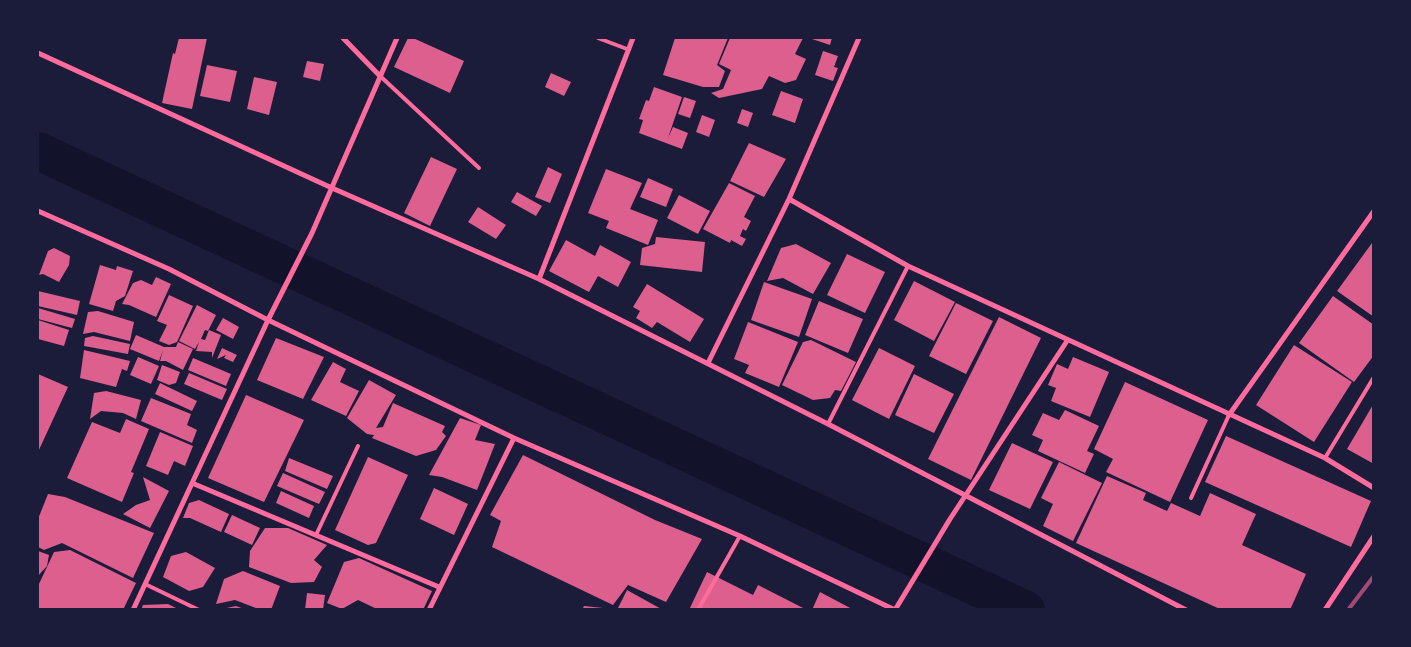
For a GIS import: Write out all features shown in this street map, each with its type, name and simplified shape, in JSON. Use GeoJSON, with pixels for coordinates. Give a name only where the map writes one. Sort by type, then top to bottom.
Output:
{"type":"FeatureCollection","features":[{"type":"Feature","properties":{"kind":"street"},"geometry":{"type":"LineString","coordinates":[[343,38],[379,75]]}},
{"type":"Feature","properties":{"kind":"street"},"geometry":{"type":"LineString","coordinates":[[133,610],[268,320],[312,233],[379,75],[397,38]]}},
{"type":"Feature","properties":{"kind":"street"},"geometry":{"type":"LineString","coordinates":[[539,279],[627,49],[633,38]]}},
{"type":"Feature","properties":{"kind":"street"},"geometry":{"type":"LineString","coordinates":[[708,363],[789,199],[859,38]]}},
{"type":"Feature","properties":{"kind":"street"},"geometry":{"type":"LineString","coordinates":[[38,53],[332,188],[539,279],[828,424],[1186,610]]}},
{"type":"Feature","properties":{"kind":"street"},"geometry":{"type":"LineString","coordinates":[[789,199],[908,266],[1067,341],[1325,458],[1374,488]]}},
{"type":"Feature","properties":{"kind":"street"},"geometry":{"type":"LineString","coordinates":[[38,211],[169,269],[268,320],[514,438],[740,536],[895,609],[950,519],[1067,341]]}},
{"type":"Feature","properties":{"kind":"street"},"geometry":{"type":"LineString","coordinates":[[1229,415],[1374,211]]}},
{"type":"Feature","properties":{"kind":"street"},"geometry":{"type":"LineString","coordinates":[[429,610],[514,438]]}},
{"type":"Feature","properties":{"kind":"street"},"geometry":{"type":"LineString","coordinates":[[192,482],[439,587]]}},
{"type":"Feature","properties":{"kind":"street"},"geometry":{"type":"LineString","coordinates":[[1326,610],[1374,536]]}},
{"type":"Feature","properties":{"kind":"lane"},"geometry":{"type":"LineString","coordinates":[[598,38],[627,49]]}},
{"type":"Feature","properties":{"kind":"lane"},"geometry":{"type":"LineString","coordinates":[[379,75],[479,168]]}},
{"type":"Feature","properties":{"kind":"lane"},"geometry":{"type":"LineString","coordinates":[[828,424],[908,266]]}},
{"type":"Feature","properties":{"kind":"lane"},"geometry":{"type":"LineString","coordinates":[[1325,458],[1374,377]]}},
{"type":"Feature","properties":{"kind":"lane"},"geometry":{"type":"LineString","coordinates":[[1191,498],[1229,415]]}},
{"type":"Feature","properties":{"kind":"lane"},"geometry":{"type":"LineString","coordinates":[[316,535],[358,446]]}},
{"type":"Feature","properties":{"kind":"lane"},"geometry":{"type":"LineString","coordinates":[[698,610],[740,536]]}},
{"type":"Feature","properties":{"kind":"lane"},"geometry":{"type":"LineString","coordinates":[[145,584],[199,610]]}},
{"type":"Feature","properties":{"kind":"building"},"geometry":{"type":"Polygon","coordinates":[[[179,38],[207,38],[192,109],[162,103],[173,53],[175,54],[179,38]]]}},
{"type":"Feature","properties":{"kind":"building"},"geometry":{"type":"Polygon","coordinates":[[[408,38],[413,38],[464,61],[450,93],[394,67],[408,38]]]}},
{"type":"Feature","properties":{"kind":"building"},"geometry":{"type":"Polygon","coordinates":[[[675,38],[728,38],[717,65],[725,71],[719,87],[703,87],[663,75],[675,38]]]}},
{"type":"Feature","properties":{"kind":"building"},"geometry":{"type":"Polygon","coordinates":[[[730,38],[803,38],[795,54],[806,59],[796,80],[785,83],[769,76],[762,89],[719,98],[711,93],[723,89],[731,70],[719,64],[730,38]]]}},
{"type":"Feature","properties":{"kind":"building"},"geometry":{"type":"Polygon","coordinates":[[[809,38],[832,38],[830,45],[809,38]]]}},
{"type":"Feature","properties":{"kind":"building"},"geometry":{"type":"Polygon","coordinates":[[[823,51],[838,56],[834,67],[838,68],[833,81],[815,75],[823,51]]]}},
{"type":"Feature","properties":{"kind":"building"},"geometry":{"type":"Polygon","coordinates":[[[307,61],[324,64],[320,81],[303,77],[307,61]]]}},
{"type":"Feature","properties":{"kind":"building"},"geometry":{"type":"Polygon","coordinates":[[[207,65],[237,71],[230,102],[200,96],[207,65]]]}},
{"type":"Feature","properties":{"kind":"building"},"geometry":{"type":"Polygon","coordinates":[[[551,73],[571,82],[564,96],[545,87],[551,73]]]}},
{"type":"Feature","properties":{"kind":"building"},"geometry":{"type":"Polygon","coordinates":[[[254,77],[277,82],[269,115],[247,109],[254,77]]]}},
{"type":"Feature","properties":{"kind":"building"},"geometry":{"type":"Polygon","coordinates":[[[654,87],[682,97],[668,138],[673,127],[688,133],[682,149],[639,133],[643,120],[639,119],[646,100],[649,101],[654,87]]]}},
{"type":"Feature","properties":{"kind":"building"},"geometry":{"type":"Polygon","coordinates":[[[781,91],[803,99],[795,123],[772,115],[781,91]]]}},
{"type":"Feature","properties":{"kind":"building"},"geometry":{"type":"Polygon","coordinates":[[[684,97],[696,101],[690,118],[678,114],[684,97]]]}},
{"type":"Feature","properties":{"kind":"building"},"geometry":{"type":"Polygon","coordinates":[[[742,109],[753,113],[748,127],[737,123],[742,109]]]}},
{"type":"Feature","properties":{"kind":"building"},"geometry":{"type":"Polygon","coordinates":[[[702,115],[715,120],[709,137],[696,132],[702,115]]]}},
{"type":"Feature","properties":{"kind":"building"},"geometry":{"type":"Polygon","coordinates":[[[749,143],[786,159],[764,197],[730,181],[749,143]]]}},
{"type":"Feature","properties":{"kind":"building"},"geometry":{"type":"Polygon","coordinates":[[[431,157],[457,169],[430,226],[404,213],[431,157]]]}},
{"type":"Feature","properties":{"kind":"building"},"geometry":{"type":"Polygon","coordinates":[[[548,167],[562,174],[550,203],[535,197],[548,167]]]}},
{"type":"Feature","properties":{"kind":"building"},"geometry":{"type":"Polygon","coordinates":[[[606,169],[642,183],[630,209],[658,220],[648,245],[606,228],[609,221],[588,213],[606,169]]]}},
{"type":"Feature","properties":{"kind":"building"},"geometry":{"type":"Polygon","coordinates":[[[648,178],[673,189],[666,207],[640,197],[648,178]]]}},
{"type":"Feature","properties":{"kind":"building"},"geometry":{"type":"Polygon","coordinates":[[[729,183],[755,196],[744,217],[751,221],[746,231],[743,229],[740,236],[746,239],[742,246],[731,240],[730,243],[703,229],[729,183]]]}},
{"type":"Feature","properties":{"kind":"building"},"geometry":{"type":"Polygon","coordinates":[[[517,192],[542,206],[536,216],[511,202],[517,192]]]}},
{"type":"Feature","properties":{"kind":"building"},"geometry":{"type":"Polygon","coordinates":[[[679,195],[710,211],[698,234],[667,218],[679,195]]]}},
{"type":"Feature","properties":{"kind":"building"},"geometry":{"type":"Polygon","coordinates":[[[478,207],[506,225],[496,239],[468,222],[478,207]]]}},
{"type":"Feature","properties":{"kind":"building"},"geometry":{"type":"Polygon","coordinates":[[[656,237],[705,242],[702,272],[640,265],[642,248],[655,244],[656,237]]]}},
{"type":"Feature","properties":{"kind":"building"},"geometry":{"type":"Polygon","coordinates":[[[566,240],[595,256],[600,245],[631,262],[618,287],[598,276],[589,292],[549,271],[566,240]]]}},
{"type":"Feature","properties":{"kind":"building"},"geometry":{"type":"Polygon","coordinates":[[[1372,243],[1374,244],[1374,317],[1337,291],[1372,243]]]}},
{"type":"Feature","properties":{"kind":"building"},"geometry":{"type":"Polygon","coordinates":[[[796,244],[831,263],[813,294],[783,278],[767,281],[781,248],[796,244]]]}},
{"type":"Feature","properties":{"kind":"building"},"geometry":{"type":"Polygon","coordinates":[[[54,248],[70,256],[69,265],[59,282],[43,274],[39,275],[48,251],[54,248]]]}},
{"type":"Feature","properties":{"kind":"building"},"geometry":{"type":"Polygon","coordinates":[[[847,254],[885,272],[865,313],[827,295],[847,254]]]}},
{"type":"Feature","properties":{"kind":"building"},"geometry":{"type":"Polygon","coordinates":[[[100,265],[116,270],[117,266],[133,271],[125,296],[116,301],[113,311],[89,304],[100,265]]]}},
{"type":"Feature","properties":{"kind":"building"},"geometry":{"type":"Polygon","coordinates":[[[156,277],[171,284],[156,317],[129,305],[122,304],[133,283],[141,280],[152,285],[156,277]]]}},
{"type":"Feature","properties":{"kind":"building"},"geometry":{"type":"Polygon","coordinates":[[[914,281],[955,302],[934,341],[894,320],[914,281]]]}},
{"type":"Feature","properties":{"kind":"building"},"geometry":{"type":"Polygon","coordinates":[[[764,282],[812,299],[799,337],[751,320],[764,282]]]}},
{"type":"Feature","properties":{"kind":"building"},"geometry":{"type":"Polygon","coordinates":[[[647,284],[704,319],[690,342],[657,322],[652,328],[636,318],[640,311],[633,307],[647,284]]]}},
{"type":"Feature","properties":{"kind":"building"},"geometry":{"type":"Polygon","coordinates":[[[38,291],[80,301],[77,315],[38,306],[38,291]]]}},
{"type":"Feature","properties":{"kind":"building"},"geometry":{"type":"Polygon","coordinates":[[[169,295],[193,306],[177,342],[169,345],[159,341],[167,325],[157,321],[169,295]]]}},
{"type":"Feature","properties":{"kind":"building"},"geometry":{"type":"Polygon","coordinates":[[[1333,296],[1374,325],[1374,355],[1354,382],[1299,343],[1333,296]]]}},
{"type":"Feature","properties":{"kind":"building"},"geometry":{"type":"Polygon","coordinates":[[[819,301],[863,319],[848,353],[805,335],[819,301]]]}},
{"type":"Feature","properties":{"kind":"building"},"geometry":{"type":"Polygon","coordinates":[[[956,303],[993,321],[966,374],[929,356],[956,303]]]}},
{"type":"Feature","properties":{"kind":"building"},"geometry":{"type":"Polygon","coordinates":[[[197,305],[216,315],[208,331],[205,330],[201,339],[205,340],[209,330],[221,335],[212,358],[212,352],[196,351],[199,342],[195,349],[179,341],[197,305]]]}},
{"type":"Feature","properties":{"kind":"building"},"geometry":{"type":"Polygon","coordinates":[[[38,308],[75,319],[72,328],[38,319],[38,308]]]}},
{"type":"Feature","properties":{"kind":"building"},"geometry":{"type":"Polygon","coordinates":[[[98,311],[134,322],[130,341],[94,332],[83,334],[88,312],[98,311]]]}},
{"type":"Feature","properties":{"kind":"building"},"geometry":{"type":"Polygon","coordinates":[[[999,317],[1041,338],[971,480],[928,459],[999,317]]]}},
{"type":"Feature","properties":{"kind":"building"},"geometry":{"type":"Polygon","coordinates":[[[223,318],[239,327],[233,339],[216,330],[223,318]]]}},
{"type":"Feature","properties":{"kind":"building"},"geometry":{"type":"Polygon","coordinates":[[[38,320],[69,330],[64,346],[38,339],[38,320]]]}},
{"type":"Feature","properties":{"kind":"building"},"geometry":{"type":"Polygon","coordinates":[[[748,322],[798,342],[779,387],[745,373],[749,365],[734,359],[748,322]]]}},
{"type":"Feature","properties":{"kind":"building"},"geometry":{"type":"Polygon","coordinates":[[[136,335],[164,347],[176,347],[178,342],[193,349],[183,370],[166,361],[160,361],[163,350],[159,361],[130,349],[136,335]]]}},
{"type":"Feature","properties":{"kind":"building"},"geometry":{"type":"Polygon","coordinates":[[[93,336],[130,344],[128,354],[84,346],[85,338],[93,336]]]}},
{"type":"Feature","properties":{"kind":"building"},"geometry":{"type":"Polygon","coordinates":[[[276,338],[324,357],[303,399],[257,380],[276,338]]]}},
{"type":"Feature","properties":{"kind":"building"},"geometry":{"type":"Polygon","coordinates":[[[811,340],[856,362],[841,391],[835,390],[830,398],[813,400],[782,385],[803,342],[811,340]]]}},
{"type":"Feature","properties":{"kind":"building"},"geometry":{"type":"Polygon","coordinates":[[[1294,345],[1352,382],[1314,442],[1256,405],[1294,345]]]}},
{"type":"Feature","properties":{"kind":"building"},"geometry":{"type":"Polygon","coordinates":[[[222,348],[237,355],[233,362],[224,358],[226,355],[217,359],[222,348]]]}},
{"type":"Feature","properties":{"kind":"building"},"geometry":{"type":"Polygon","coordinates":[[[879,348],[915,366],[889,419],[852,400],[879,348]]]}},
{"type":"Feature","properties":{"kind":"building"},"geometry":{"type":"Polygon","coordinates":[[[84,350],[130,361],[127,371],[122,369],[116,387],[80,378],[84,350]]]}},
{"type":"Feature","properties":{"kind":"building"},"geometry":{"type":"Polygon","coordinates":[[[138,357],[159,366],[151,384],[130,375],[138,357]]]}},
{"type":"Feature","properties":{"kind":"building"},"geometry":{"type":"Polygon","coordinates":[[[1073,357],[1109,372],[1090,417],[1051,401],[1056,388],[1048,385],[1057,364],[1068,369],[1073,357]]]}},
{"type":"Feature","properties":{"kind":"building"},"geometry":{"type":"Polygon","coordinates":[[[193,358],[231,374],[226,386],[188,370],[193,358]]]}},
{"type":"Feature","properties":{"kind":"building"},"geometry":{"type":"Polygon","coordinates":[[[333,362],[346,369],[340,382],[359,391],[346,416],[311,400],[333,362]]]}},
{"type":"Feature","properties":{"kind":"building"},"geometry":{"type":"Polygon","coordinates":[[[162,365],[180,372],[176,383],[169,385],[157,380],[162,365]]]}},
{"type":"Feature","properties":{"kind":"building"},"geometry":{"type":"Polygon","coordinates":[[[189,373],[227,389],[222,400],[184,384],[189,373]]]}},
{"type":"Feature","properties":{"kind":"building"},"geometry":{"type":"Polygon","coordinates":[[[38,374],[68,387],[38,452],[38,374]]]}},
{"type":"Feature","properties":{"kind":"building"},"geometry":{"type":"Polygon","coordinates":[[[914,374],[954,394],[934,433],[895,415],[914,374]]]}},
{"type":"Feature","properties":{"kind":"building"},"geometry":{"type":"Polygon","coordinates":[[[369,380],[396,395],[376,428],[383,427],[393,403],[445,426],[442,432],[446,436],[436,450],[416,456],[372,438],[374,435],[367,434],[347,418],[369,380]]]}},
{"type":"Feature","properties":{"kind":"building"},"geometry":{"type":"Polygon","coordinates":[[[1125,382],[1208,420],[1170,502],[1106,472],[1113,459],[1094,449],[1125,382]]]}},
{"type":"Feature","properties":{"kind":"building"},"geometry":{"type":"Polygon","coordinates":[[[160,383],[197,401],[192,411],[155,394],[160,383]]]}},
{"type":"Feature","properties":{"kind":"building"},"geometry":{"type":"Polygon","coordinates":[[[106,391],[141,400],[136,419],[123,413],[101,411],[90,419],[94,393],[106,391]]]}},
{"type":"Feature","properties":{"kind":"building"},"geometry":{"type":"Polygon","coordinates":[[[246,395],[304,420],[264,502],[208,478],[246,395]]]}},
{"type":"Feature","properties":{"kind":"building"},"geometry":{"type":"Polygon","coordinates":[[[151,398],[191,414],[187,425],[197,430],[192,443],[141,421],[151,398]]]}},
{"type":"Feature","properties":{"kind":"building"},"geometry":{"type":"Polygon","coordinates":[[[1374,403],[1374,464],[1347,449],[1374,403]]]}},
{"type":"Feature","properties":{"kind":"building"},"geometry":{"type":"Polygon","coordinates":[[[1065,410],[1099,426],[1087,451],[1094,454],[1085,473],[1038,451],[1043,440],[1032,435],[1043,413],[1059,420],[1065,410]]]}},
{"type":"Feature","properties":{"kind":"building"},"geometry":{"type":"Polygon","coordinates":[[[460,418],[481,425],[475,440],[495,444],[477,490],[442,477],[429,475],[460,418]]]}},
{"type":"Feature","properties":{"kind":"building"},"geometry":{"type":"Polygon","coordinates":[[[126,419],[149,429],[131,472],[134,473],[122,502],[67,478],[92,422],[120,433],[126,419]]]}},
{"type":"Feature","properties":{"kind":"building"},"geometry":{"type":"Polygon","coordinates":[[[160,432],[193,446],[185,466],[174,461],[168,475],[146,466],[160,432]]]}},
{"type":"Feature","properties":{"kind":"building"},"geometry":{"type":"Polygon","coordinates":[[[1226,436],[1371,501],[1351,547],[1205,482],[1226,436]]]}},
{"type":"Feature","properties":{"kind":"building"},"geometry":{"type":"Polygon","coordinates":[[[1012,443],[1053,462],[1030,509],[989,490],[1012,443]]]}},
{"type":"Feature","properties":{"kind":"building"},"geometry":{"type":"Polygon","coordinates":[[[523,455],[655,520],[702,539],[666,602],[628,585],[613,605],[492,547],[501,521],[490,515],[523,455]]]}},
{"type":"Feature","properties":{"kind":"building"},"geometry":{"type":"Polygon","coordinates":[[[368,457],[408,475],[376,543],[368,545],[335,530],[368,457]]]}},
{"type":"Feature","properties":{"kind":"building"},"geometry":{"type":"Polygon","coordinates":[[[289,458],[333,476],[327,489],[285,471],[289,458]]]}},
{"type":"Feature","properties":{"kind":"building"},"geometry":{"type":"Polygon","coordinates":[[[1059,462],[1102,483],[1073,541],[1043,526],[1053,504],[1041,498],[1059,462]]]}},
{"type":"Feature","properties":{"kind":"building"},"geometry":{"type":"Polygon","coordinates":[[[283,473],[325,492],[319,504],[277,486],[283,473]]]}},
{"type":"Feature","properties":{"kind":"building"},"geometry":{"type":"Polygon","coordinates":[[[1107,476],[1146,493],[1143,500],[1167,511],[1171,503],[1200,516],[1210,493],[1256,514],[1242,545],[1306,574],[1290,610],[1222,610],[1076,543],[1107,476]]]}},
{"type":"Feature","properties":{"kind":"building"},"geometry":{"type":"Polygon","coordinates":[[[143,477],[169,491],[150,528],[123,514],[136,505],[150,500],[143,477]]]}},
{"type":"Feature","properties":{"kind":"building"},"geometry":{"type":"Polygon","coordinates":[[[434,488],[468,504],[454,535],[420,519],[434,488]]]}},
{"type":"Feature","properties":{"kind":"building"},"geometry":{"type":"Polygon","coordinates":[[[281,491],[314,506],[309,518],[276,503],[281,491]]]}},
{"type":"Feature","properties":{"kind":"building"},"geometry":{"type":"Polygon","coordinates":[[[48,494],[65,497],[154,533],[133,578],[62,543],[44,550],[38,547],[38,519],[48,494]]]}},
{"type":"Feature","properties":{"kind":"building"},"geometry":{"type":"Polygon","coordinates":[[[199,500],[229,514],[221,532],[190,518],[183,518],[189,503],[199,500]]]}},
{"type":"Feature","properties":{"kind":"building"},"geometry":{"type":"Polygon","coordinates":[[[232,515],[260,528],[252,545],[224,532],[232,515]]]}},
{"type":"Feature","properties":{"kind":"building"},"geometry":{"type":"Polygon","coordinates":[[[265,528],[288,528],[327,545],[314,560],[322,567],[314,582],[291,583],[249,567],[250,551],[265,528]]]}},
{"type":"Feature","properties":{"kind":"building"},"geometry":{"type":"Polygon","coordinates":[[[70,550],[136,583],[123,610],[38,610],[38,586],[54,552],[70,550]]]}},
{"type":"Feature","properties":{"kind":"building"},"geometry":{"type":"Polygon","coordinates":[[[38,551],[49,555],[47,566],[38,576],[38,551]]]}},
{"type":"Feature","properties":{"kind":"building"},"geometry":{"type":"Polygon","coordinates":[[[186,552],[215,568],[203,587],[189,591],[163,577],[171,556],[186,552]]]}},
{"type":"Feature","properties":{"kind":"building"},"geometry":{"type":"Polygon","coordinates":[[[359,558],[432,591],[423,610],[379,610],[358,600],[342,609],[327,603],[344,562],[359,558]]]}},
{"type":"Feature","properties":{"kind":"building"},"geometry":{"type":"Polygon","coordinates":[[[243,571],[280,586],[271,610],[261,610],[235,600],[216,604],[224,579],[243,571]]]}},
{"type":"Feature","properties":{"kind":"building"},"geometry":{"type":"Polygon","coordinates":[[[707,572],[753,595],[758,585],[807,610],[689,610],[707,572]]]}},
{"type":"Feature","properties":{"kind":"building"},"geometry":{"type":"Polygon","coordinates":[[[627,590],[663,610],[617,610],[627,590]]]}},
{"type":"Feature","properties":{"kind":"building"},"geometry":{"type":"Polygon","coordinates":[[[820,592],[854,610],[812,610],[820,592]]]}},
{"type":"Feature","properties":{"kind":"building"},"geometry":{"type":"Polygon","coordinates":[[[307,593],[325,595],[323,610],[305,610],[307,593]]]}},
{"type":"Feature","properties":{"kind":"building"},"geometry":{"type":"Polygon","coordinates":[[[168,604],[180,610],[141,610],[143,605],[168,604]]]}},
{"type":"Feature","properties":{"kind":"building"},"geometry":{"type":"Polygon","coordinates":[[[236,606],[247,610],[222,610],[222,609],[236,606]]]}},
{"type":"Feature","properties":{"kind":"building"},"geometry":{"type":"Polygon","coordinates":[[[584,606],[603,608],[603,610],[582,610],[584,606]]]}},
{"type":"Feature","properties":{"kind":"waterway"},"geometry":{"type":"LineString","coordinates":[[38,151],[1026,610]]}},
{"type":"Feature","properties":{"kind":"railway"},"geometry":{"type":"LineString","coordinates":[[1348,610],[1374,576]]}}]}
